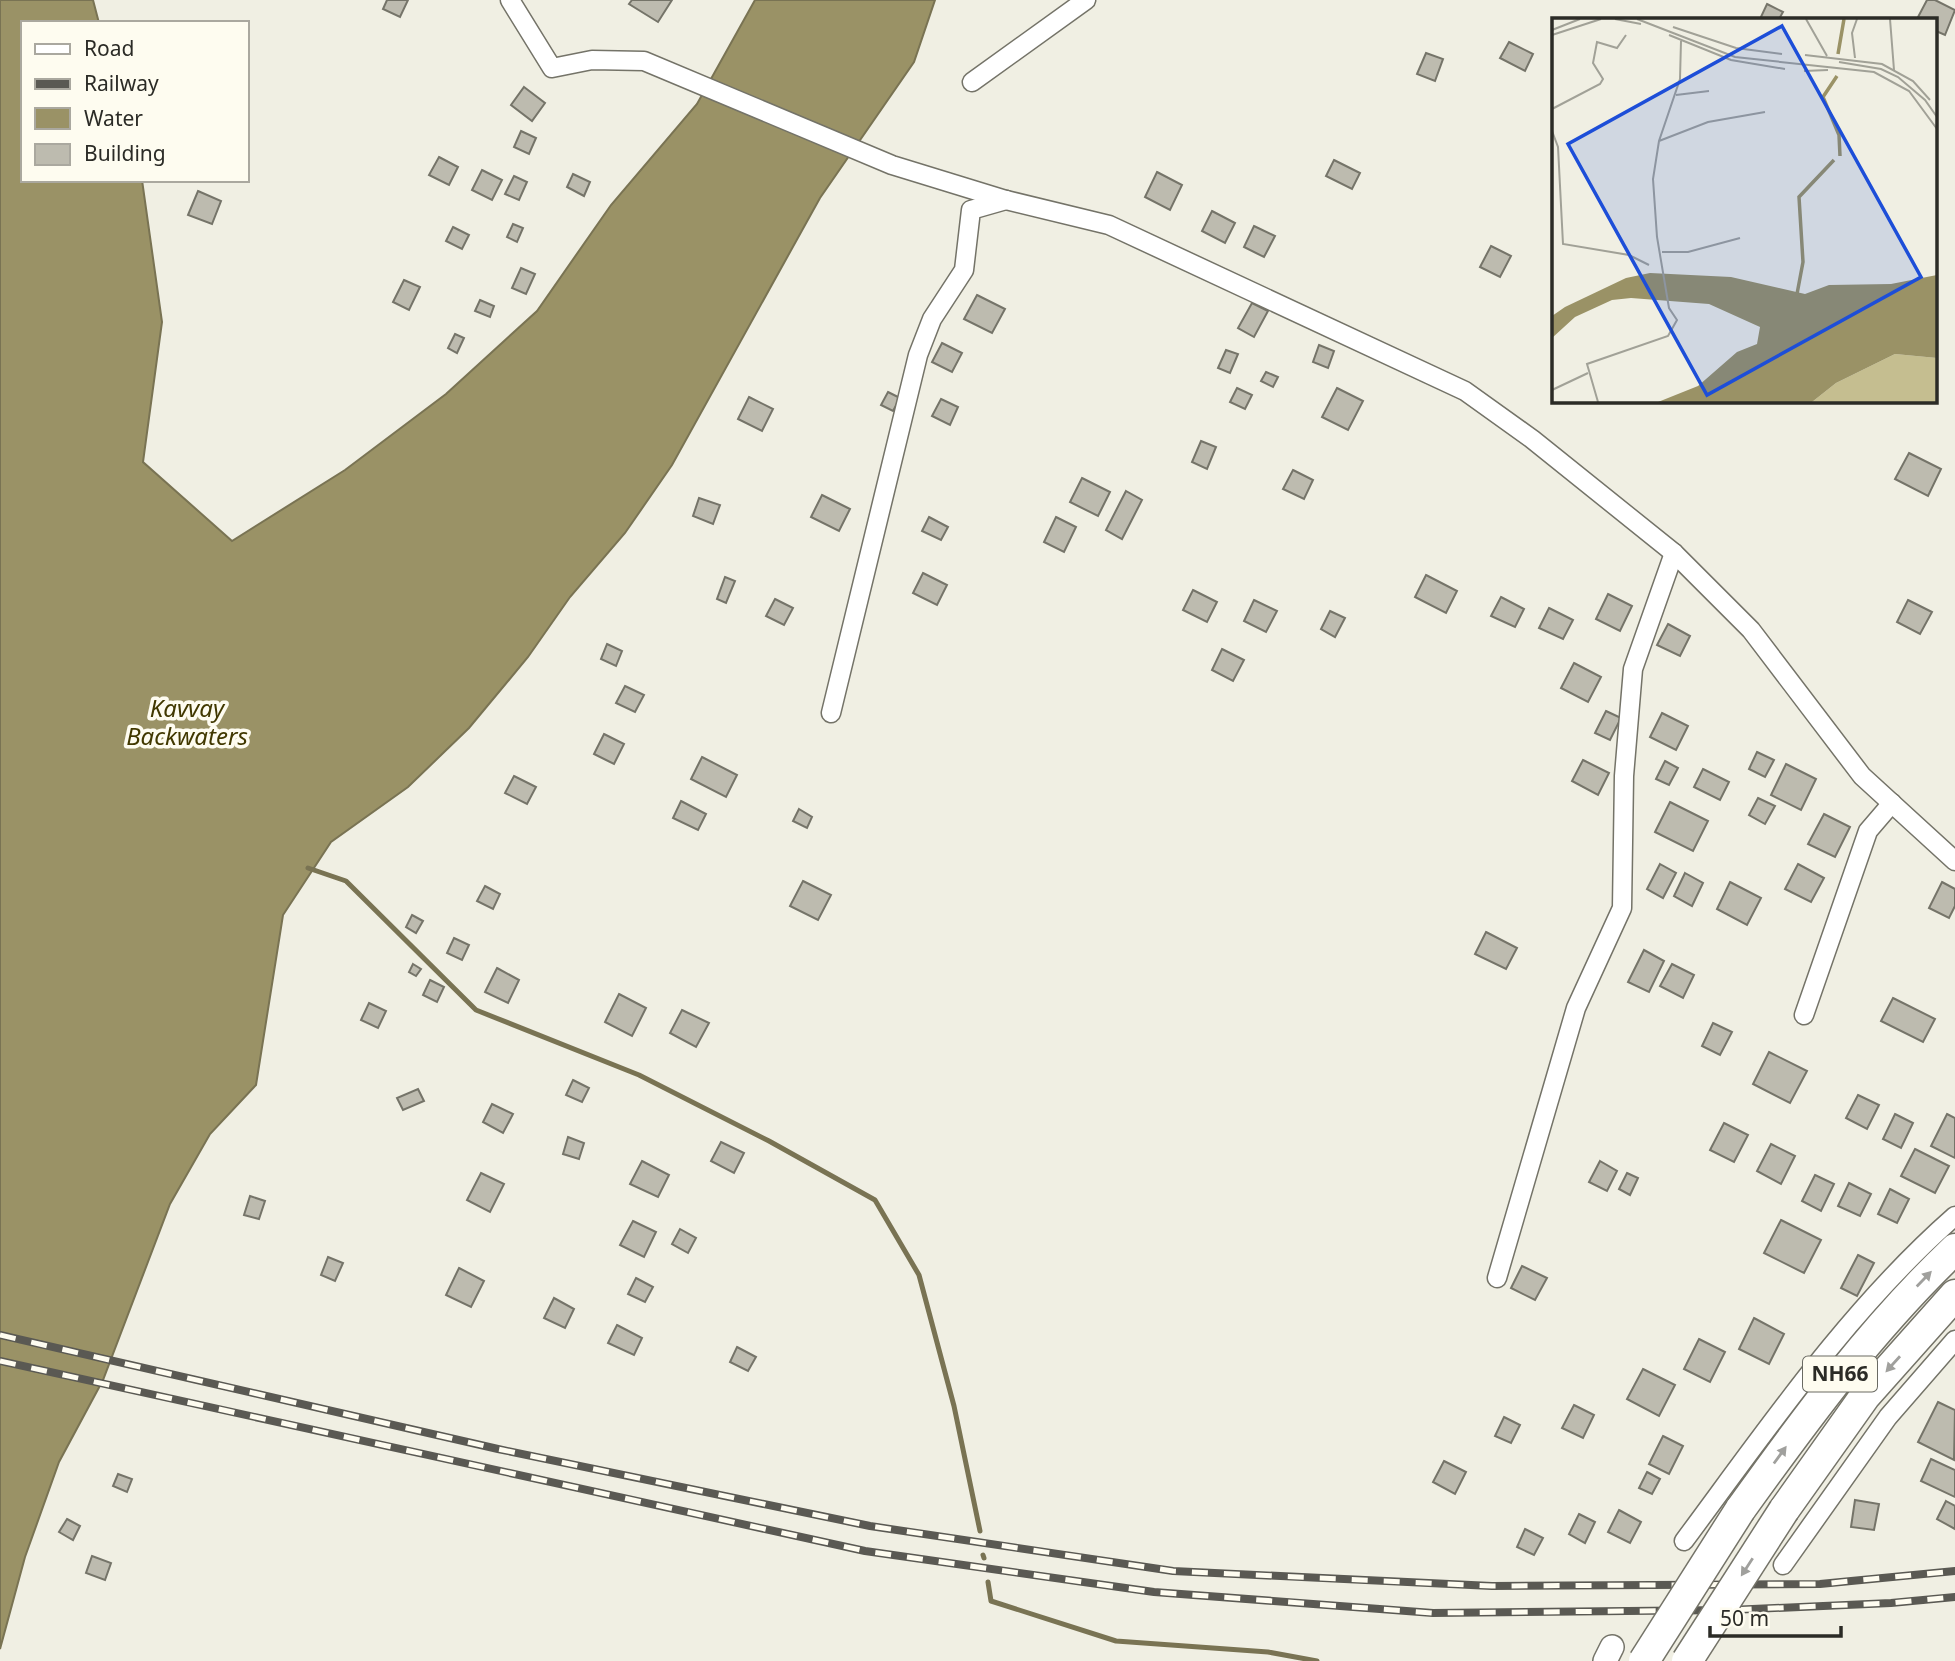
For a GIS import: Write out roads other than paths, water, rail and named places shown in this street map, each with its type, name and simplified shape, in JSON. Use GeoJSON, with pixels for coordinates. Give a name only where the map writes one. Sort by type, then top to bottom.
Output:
{"type":"FeatureCollection","features":[{"type":"Feature","properties":{"kind":"highway","name":"NH66"},"geometry":{"type":"LineString","coordinates":[[1644,1661],[1740,1510],[1833,1382],[1923,1280],[1955,1249]]}},
{"type":"Feature","properties":{"kind":"highway","name":"NH66"},"geometry":{"type":"LineString","coordinates":[[1687,1661],[1784,1510],[1865,1396],[1955,1295]]}},
{"type":"Feature","properties":{"kind":"street"},"geometry":{"type":"LineString","coordinates":[[510,0],[552,68],[592,60],[644,61],[892,165],[1006,200],[1109,225],[1465,391],[1532,439],[1674,553],[1751,630],[1862,776],[1955,861]]}},
{"type":"Feature","properties":{"kind":"street"},"geometry":{"type":"LineString","coordinates":[[972,82],[1086,0]]}},
{"type":"Feature","properties":{"kind":"street"},"geometry":{"type":"LineString","coordinates":[[831,713],[918,355],[932,318],[964,270],[971,210],[1006,200]]}},
{"type":"Feature","properties":{"kind":"street"},"geometry":{"type":"LineString","coordinates":[[1497,1278],[1576,1008],[1622,908],[1624,776],[1633,669],[1674,553]]}},
{"type":"Feature","properties":{"kind":"street"},"geometry":{"type":"LineString","coordinates":[[1804,1015],[1868,831],[1892,803]]}},
{"type":"Feature","properties":{"kind":"street"},"geometry":{"type":"LineString","coordinates":[[1684,1541],[1839,1336],[1917,1249],[1955,1216]]}},
{"type":"Feature","properties":{"kind":"street"},"geometry":{"type":"LineString","coordinates":[[1783,1565],[1888,1417],[1955,1340]]}},
{"type":"Feature","properties":{"kind":"water","name":"Kavvay Backwaters"},"geometry":{"type":"Polygon","coordinates":[[[0,0],[93,0],[98,21],[21,21],[21,182],[142,182],[162,322],[143,462],[232,541],[345,470],[446,394],[537,311],[611,205],[697,104],[755,0],[935,0],[914,62],[820,198],[672,465],[625,533],[570,597],[528,657],[469,728],[408,787],[331,842],[283,915],[256,1085],[210,1134],[170,1204],[103,1380],[59,1462],[25,1557],[0,1649],[0,0]]]}},
{"type":"Feature","properties":{"kind":"waterway"},"geometry":{"type":"LineString","coordinates":[[308,868],[346,881],[476,1010],[639,1075],[769,1141],[875,1200],[919,1275],[954,1406],[980,1531]]}},
{"type":"Feature","properties":{"kind":"waterway"},"geometry":{"type":"LineString","coordinates":[[988,1582],[991,1601],[1116,1641],[1268,1652],[1317,1661]]}},
{"type":"Feature","properties":{"kind":"railway"},"geometry":{"type":"LineString","coordinates":[[0,1335],[498,1449],[870,1526],[1173,1571],[1492,1586],[1820,1584],[1955,1571]]}},
{"type":"Feature","properties":{"kind":"railway"},"geometry":{"type":"LineString","coordinates":[[0,1361],[865,1551],[1154,1592],[1433,1613],[1730,1610],[1891,1603],[1955,1597]]}}]}
